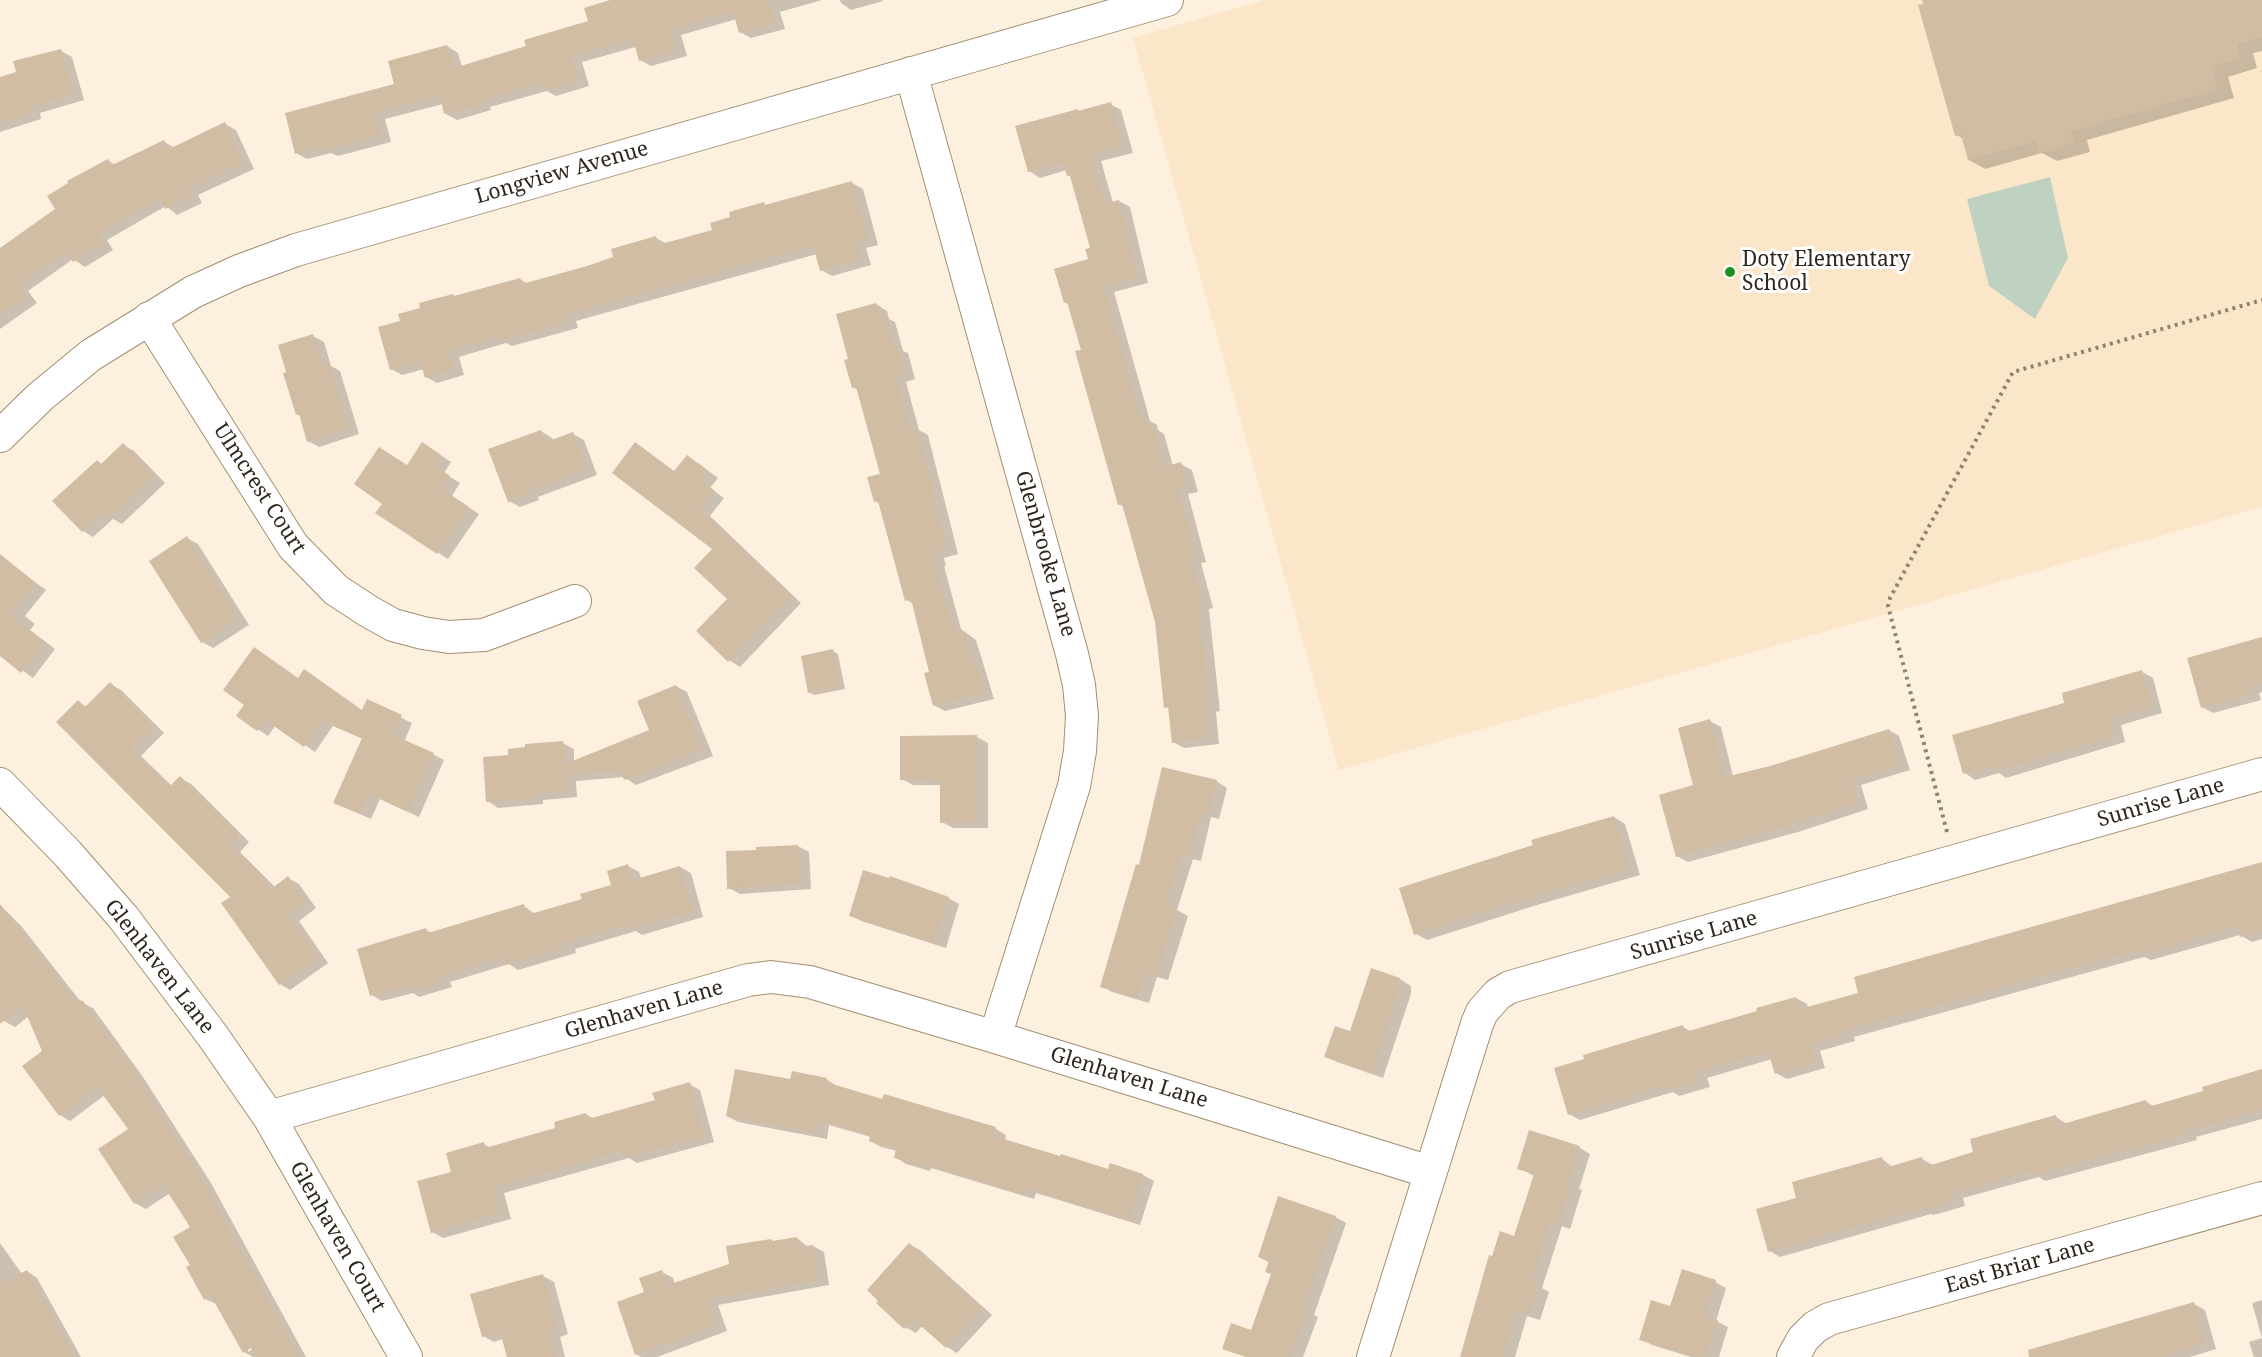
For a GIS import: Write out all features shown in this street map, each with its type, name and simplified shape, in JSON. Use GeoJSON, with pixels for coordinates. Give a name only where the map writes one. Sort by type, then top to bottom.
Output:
{"type":"FeatureCollection","features":[{"type":"Feature","properties":{"kind":"street","name":"Longview Avenue"},"geometry":{"type":"LineString","coordinates":[[0,436],[40,397],[91,355],[193,292],[239,271],[296,250],[1167,0]]}},
{"type":"Feature","properties":{"kind":"street","name":"Glenbrooke Lane"},"geometry":{"type":"LineString","coordinates":[[910,73],[1072,654],[1079,685],[1082,716],[1080,751],[1074,786],[995,1036]]}},
{"type":"Feature","properties":{"kind":"street","name":"Ulmcrest Court"},"geometry":{"type":"LineString","coordinates":[[149,318],[293,546],[336,590],[393,625],[423,633],[449,636],[484,635],[575,602]]}},
{"type":"Feature","properties":{"kind":"street","name":"Sunrise Lane"},"geometry":{"type":"LineString","coordinates":[[1373,1357],[1477,1024],[1482,1012],[1498,994],[1510,987],[2262,774]]}},
{"type":"Feature","properties":{"kind":"street","name":"Glenhaven Lane"},"geometry":{"type":"LineString","coordinates":[[0,784],[69,854],[123,917],[212,1035],[269,1117],[748,980],[771,977],[810,982],[995,1036],[1430,1172]]}},
{"type":"Feature","properties":{"kind":"street","name":"Glenhaven Court"},"geometry":{"type":"LineString","coordinates":[[269,1117],[406,1357]]}},
{"type":"Feature","properties":{"kind":"street","name":"East Briar Lane"},"geometry":{"type":"LineString","coordinates":[[1793,1357],[1803,1339],[1815,1327],[1829,1319],[2262,1198]]}},
{"type":"Feature","properties":{"kind":"path"},"geometry":{"type":"LineString","coordinates":[[1955,862],[1888,606],[1890,598],[1996,403],[2013,372],[2262,300]]}},
{"type":"Feature","properties":{"kind":"shaded area","name":"Doty Elementary School"},"geometry":{"type":"Polygon","coordinates":[[[1264,0],[2262,0],[2262,507],[1339,770],[1133,38],[1264,0]]]}},
{"type":"Feature","properties":{"kind":"green space"},"geometry":{"type":"Polygon","coordinates":[[[2050,177],[2068,258],[2035,319],[1989,286],[1967,199],[2050,177]]]}},
{"type":"Feature","properties":{"kind":"building"},"geometry":{"type":"Polygon","coordinates":[[[610,0],[768,0],[775,23],[739,33],[733,12],[670,29],[677,51],[639,61],[633,39],[572,56],[579,80],[544,91],[542,83],[480,101],[481,105],[444,114],[440,96],[375,113],[381,136],[325,151],[324,146],[295,154],[285,113],[394,84],[388,61],[447,45],[454,68],[526,46],[524,40],[588,21],[584,8],[610,0]]]}},
{"type":"Feature","properties":{"kind":"building"},"geometry":{"type":"Polygon","coordinates":[[[1922,0],[2262,0],[2262,37],[2237,44],[2241,59],[2212,67],[2218,89],[2071,131],[2074,143],[2039,153],[2036,141],[1968,160],[1961,135],[1955,136],[1918,5],[1923,4],[1922,0]]]}},
{"type":"Feature","properties":{"kind":"building"},"geometry":{"type":"Polygon","coordinates":[[[61,49],[74,94],[30,107],[31,113],[0,123],[0,77],[16,72],[13,61],[61,49]]]}},
{"type":"Feature","properties":{"kind":"building"},"geometry":{"type":"Polygon","coordinates":[[[1111,102],[1123,147],[1091,155],[1105,203],[1119,200],[1138,277],[1104,287],[1141,419],[1146,417],[1149,427],[1153,426],[1164,467],[1181,462],[1188,486],[1178,488],[1196,556],[1191,557],[1203,602],[1199,603],[1209,706],[1206,706],[1209,738],[1172,743],[1168,707],[1164,708],[1155,622],[1122,504],[1118,505],[1075,351],[1081,350],[1067,302],[1064,303],[1054,269],[1088,259],[1085,249],[1090,248],[1070,176],[1067,176],[1063,163],[1028,172],[1015,126],[1111,102]]]}},
{"type":"Feature","properties":{"kind":"building"},"geometry":{"type":"Polygon","coordinates":[[[225,122],[244,163],[188,189],[192,197],[165,209],[160,197],[98,234],[103,243],[73,262],[66,251],[18,285],[27,297],[0,316],[0,248],[55,209],[47,196],[68,183],[67,181],[108,159],[112,165],[164,140],[169,149],[225,122]]]}},
{"type":"Feature","properties":{"kind":"building"},"geometry":{"type":"Polygon","coordinates":[[[852,181],[868,239],[856,243],[861,259],[820,271],[813,246],[566,315],[568,322],[500,341],[498,336],[449,351],[454,369],[425,378],[420,361],[390,370],[378,327],[400,321],[398,314],[420,308],[419,303],[520,278],[522,284],[587,266],[613,257],[611,249],[656,236],[658,245],[712,230],[710,223],[730,217],[729,212],[764,202],[765,205],[852,181]]]}},
{"type":"Feature","properties":{"kind":"building"},"geometry":{"type":"Polygon","coordinates":[[[876,303],[880,316],[885,315],[894,346],[897,345],[905,374],[896,376],[910,430],[917,428],[933,486],[931,487],[947,548],[934,552],[936,560],[934,560],[952,625],[956,624],[959,634],[965,633],[973,662],[976,661],[984,693],[933,706],[924,673],[929,672],[911,599],[905,601],[878,501],[874,502],[867,477],[880,474],[856,387],[852,388],[844,360],[848,359],[836,314],[876,303]]]}},
{"type":"Feature","properties":{"kind":"building"},"geometry":{"type":"Polygon","coordinates":[[[313,334],[323,365],[329,363],[349,428],[307,442],[283,373],[286,372],[278,345],[313,334]]]}},
{"type":"Feature","properties":{"kind":"building"},"geometry":{"type":"Polygon","coordinates":[[[541,430],[546,442],[573,432],[587,469],[528,491],[529,494],[508,502],[488,449],[541,430]]]}},
{"type":"Feature","properties":{"kind":"building"},"geometry":{"type":"Polygon","coordinates":[[[422,442],[441,455],[435,465],[450,476],[442,489],[469,507],[437,554],[375,513],[382,504],[354,484],[379,447],[407,465],[422,442]]]}},
{"type":"Feature","properties":{"kind":"building"},"geometry":{"type":"Polygon","coordinates":[[[635,442],[674,471],[687,455],[708,471],[701,480],[715,491],[700,509],[791,596],[728,662],[696,631],[727,599],[694,568],[712,549],[612,473],[635,442]]]}},
{"type":"Feature","properties":{"kind":"building"},"geometry":{"type":"Polygon","coordinates":[[[123,443],[155,476],[110,519],[103,511],[82,532],[52,501],[97,460],[101,464],[123,443]]]}},
{"type":"Feature","properties":{"kind":"building"},"geometry":{"type":"Polygon","coordinates":[[[187,536],[239,618],[201,643],[149,561],[187,536]]]}},
{"type":"Feature","properties":{"kind":"building"},"geometry":{"type":"Polygon","coordinates":[[[0,554],[36,583],[11,615],[45,642],[21,673],[0,656],[0,554]]]}},
{"type":"Feature","properties":{"kind":"building"},"geometry":{"type":"Polygon","coordinates":[[[2262,637],[2262,683],[2249,687],[2251,694],[2201,708],[2187,658],[2262,637]]]}},
{"type":"Feature","properties":{"kind":"building"},"geometry":{"type":"Polygon","coordinates":[[[254,647],[298,678],[304,669],[362,710],[367,699],[402,715],[393,735],[434,753],[408,812],[369,794],[360,814],[333,803],[362,738],[322,721],[304,747],[265,720],[257,731],[236,716],[244,705],[223,690],[254,647]]]}},
{"type":"Feature","properties":{"kind":"building"},"geometry":{"type":"Polygon","coordinates":[[[833,649],[841,686],[808,693],[801,656],[833,649]]]}},
{"type":"Feature","properties":{"kind":"building"},"geometry":{"type":"Polygon","coordinates":[[[2142,670],[2152,707],[2111,719],[2115,736],[1994,772],[1992,766],[1963,774],[1952,735],[2064,703],[2062,693],[2142,670]]]}},
{"type":"Feature","properties":{"kind":"building"},"geometry":{"type":"Polygon","coordinates":[[[110,682],[154,726],[131,749],[170,786],[180,776],[240,835],[230,845],[263,877],[271,889],[288,876],[306,902],[289,914],[319,957],[279,985],[221,903],[230,897],[56,722],[78,700],[85,707],[110,682]]]}},
{"type":"Feature","properties":{"kind":"building"},"geometry":{"type":"Polygon","coordinates":[[[676,685],[703,750],[624,780],[620,771],[566,775],[567,792],[533,794],[533,799],[486,802],[483,757],[508,755],[508,749],[525,747],[525,744],[563,741],[565,764],[649,730],[637,701],[676,685]]]}},
{"type":"Feature","properties":{"kind":"building"},"geometry":{"type":"Polygon","coordinates":[[[1710,719],[1725,777],[1770,766],[1889,729],[1900,765],[1852,780],[1858,803],[1676,857],[1659,795],[1693,785],[1678,728],[1710,719]]]}},
{"type":"Feature","properties":{"kind":"building"},"geometry":{"type":"Polygon","coordinates":[[[977,735],[978,822],[940,823],[940,782],[900,780],[900,736],[977,735]]]}},
{"type":"Feature","properties":{"kind":"building"},"geometry":{"type":"Polygon","coordinates":[[[1162,767],[1217,780],[1209,814],[1201,812],[1190,856],[1182,854],[1166,905],[1177,908],[1157,975],[1146,972],[1138,998],[1100,987],[1136,864],[1139,865],[1162,767]]]}},
{"type":"Feature","properties":{"kind":"building"},"geometry":{"type":"Polygon","coordinates":[[[1614,816],[1630,869],[1525,899],[1414,935],[1399,888],[1533,845],[1531,840],[1614,816]]]}},
{"type":"Feature","properties":{"kind":"building"},"geometry":{"type":"Polygon","coordinates":[[[798,845],[800,884],[727,889],[726,851],[798,845]]]}},
{"type":"Feature","properties":{"kind":"building"},"geometry":{"type":"Polygon","coordinates":[[[2262,862],[2262,930],[2240,937],[2237,927],[2139,955],[2138,950],[1844,1031],[1845,1035],[1810,1045],[1815,1062],[1775,1074],[1768,1052],[1697,1072],[1700,1081],[1667,1091],[1666,1086],[1568,1115],[1554,1068],[1584,1059],[1583,1055],[1683,1025],[1685,1032],[1796,997],[1800,1009],[1858,993],[1854,977],[2262,862]]]}},
{"type":"Feature","properties":{"kind":"building"},"geometry":{"type":"Polygon","coordinates":[[[628,864],[633,880],[680,866],[693,911],[630,930],[628,925],[565,943],[566,947],[506,965],[504,957],[440,976],[442,981],[407,991],[406,986],[370,996],[357,949],[426,928],[428,933],[524,904],[527,915],[582,899],[580,894],[611,885],[607,871],[628,864]]]}},
{"type":"Feature","properties":{"kind":"building"},"geometry":{"type":"Polygon","coordinates":[[[863,870],[889,878],[890,876],[949,897],[935,943],[849,916],[863,870]]]}},
{"type":"Feature","properties":{"kind":"building"},"geometry":{"type":"Polygon","coordinates":[[[0,904],[77,1003],[82,1000],[133,1069],[200,1175],[300,1357],[256,1357],[251,1348],[243,1353],[211,1296],[204,1300],[186,1267],[190,1265],[173,1237],[190,1227],[163,1185],[134,1204],[98,1149],[128,1129],[97,1087],[59,1116],[22,1066],[42,1051],[23,1006],[0,1024],[0,904]]]}},
{"type":"Feature","properties":{"kind":"building"},"geometry":{"type":"Polygon","coordinates":[[[1371,968],[1400,978],[1400,988],[1372,1073],[1324,1057],[1335,1026],[1350,1031],[1371,968]]]}},
{"type":"Feature","properties":{"kind":"building"},"geometry":{"type":"Polygon","coordinates":[[[735,1069],[790,1079],[792,1071],[827,1078],[826,1082],[882,1099],[884,1094],[996,1127],[994,1136],[1108,1169],[1110,1163],[1143,1174],[1129,1220],[1025,1188],[1023,1194],[920,1163],[919,1166],[894,1158],[896,1149],[869,1141],[870,1135],[819,1120],[816,1133],[726,1116],[735,1069]]]}},
{"type":"Feature","properties":{"kind":"building"},"geometry":{"type":"Polygon","coordinates":[[[2262,1069],[2262,1110],[2186,1131],[2187,1134],[2128,1151],[2127,1149],[2033,1176],[2031,1171],[1953,1193],[1955,1200],[1768,1252],[1756,1209],[1796,1198],[1792,1182],[1882,1157],[1885,1168],[1922,1157],[1925,1167],[1973,1152],[1970,1139],[2056,1115],[2059,1125],[2146,1100],[2148,1107],[2203,1091],[2202,1087],[2262,1069]]]}},
{"type":"Feature","properties":{"kind":"building"},"geometry":{"type":"Polygon","coordinates":[[[690,1082],[704,1136],[625,1158],[623,1151],[494,1187],[501,1213],[431,1233],[417,1181],[451,1172],[446,1153],[484,1142],[485,1148],[555,1128],[554,1122],[586,1113],[588,1119],[655,1100],[652,1093],[690,1082]]]}},
{"type":"Feature","properties":{"kind":"building"},"geometry":{"type":"Polygon","coordinates":[[[1529,1130],[1580,1146],[1569,1182],[1572,1183],[1559,1224],[1551,1221],[1532,1282],[1539,1285],[1529,1315],[1516,1311],[1503,1357],[1460,1357],[1489,1255],[1492,1256],[1500,1231],[1514,1236],[1534,1174],[1517,1169],[1529,1130]]]}},
{"type":"Feature","properties":{"kind":"building"},"geometry":{"type":"Polygon","coordinates":[[[1278,1196],[1336,1216],[1304,1308],[1308,1310],[1290,1357],[1246,1357],[1222,1349],[1231,1323],[1251,1330],[1271,1274],[1265,1272],[1269,1261],[1258,1257],[1278,1196]]]}},
{"type":"Feature","properties":{"kind":"building"},"geometry":{"type":"Polygon","coordinates":[[[797,1237],[799,1247],[813,1245],[819,1280],[708,1299],[717,1325],[635,1355],[617,1302],[644,1292],[639,1278],[662,1270],[668,1285],[729,1264],[726,1246],[797,1237]]]}},
{"type":"Feature","properties":{"kind":"building"},"geometry":{"type":"Polygon","coordinates":[[[909,1243],[982,1308],[946,1348],[913,1319],[904,1329],[876,1303],[878,1301],[867,1290],[909,1243]]]}},
{"type":"Feature","properties":{"kind":"building"},"geometry":{"type":"Polygon","coordinates":[[[1682,1269],[1716,1280],[1705,1316],[1718,1320],[1706,1357],[1696,1357],[1639,1340],[1651,1300],[1670,1306],[1682,1269]]]}},
{"type":"Feature","properties":{"kind":"building"},"geometry":{"type":"Polygon","coordinates":[[[27,1270],[75,1357],[0,1357],[0,1284],[27,1270]]]}},
{"type":"Feature","properties":{"kind":"building"},"geometry":{"type":"Polygon","coordinates":[[[543,1274],[558,1329],[550,1331],[557,1357],[507,1357],[500,1332],[482,1337],[470,1294],[543,1274]]]}},
{"type":"Feature","properties":{"kind":"building"},"geometry":{"type":"Polygon","coordinates":[[[2194,1302],[2206,1344],[2159,1357],[2029,1357],[2028,1350],[2194,1302]]]}},
{"type":"Feature","properties":{"kind":"place","name":"Doty Elementary School"},"geometry":{"type":"Point","coordinates":[1730,272]}}]}
